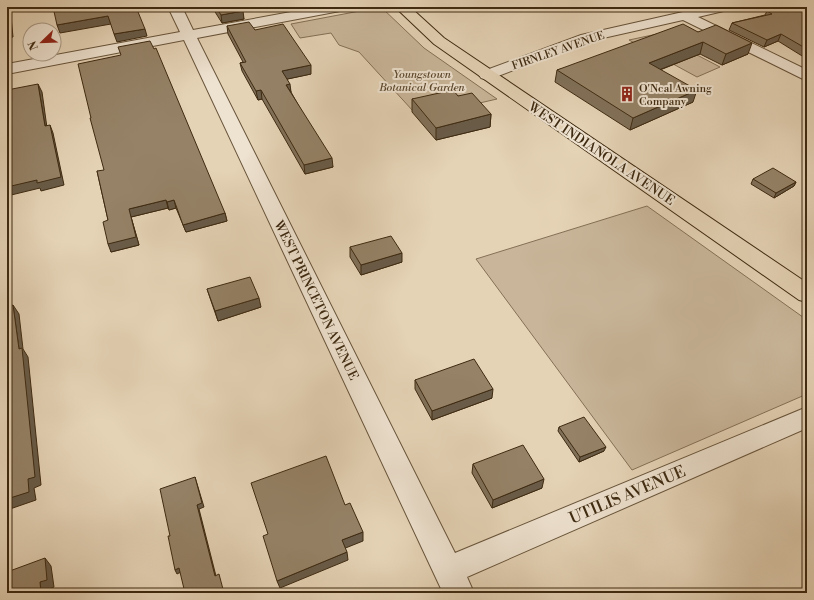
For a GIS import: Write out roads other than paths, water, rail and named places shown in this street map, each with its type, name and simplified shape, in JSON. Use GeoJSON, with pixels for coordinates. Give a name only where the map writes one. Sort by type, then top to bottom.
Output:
{"type":"FeatureCollection","features":[{"type":"Feature","properties":{"kind":"main road","name":"WEST INDIANOLA AVENUE"},"geometry":{"type":"LineString","coordinates":[[402,7],[439,41],[807,294]]}},
{"type":"Feature","properties":{"kind":"street","name":"WEST PRINCETON AVENUE"},"geometry":{"type":"LineString","coordinates":[[174,7],[454,582]]}},
{"type":"Feature","properties":{"kind":"street"},"geometry":{"type":"LineString","coordinates":[[7,69],[340,7]]}},
{"type":"Feature","properties":{"kind":"street","name":"FIRNLEY AVENUE"},"geometry":{"type":"LineString","coordinates":[[487,75],[586,38],[692,12],[723,7]]}},
{"type":"Feature","properties":{"kind":"street"},"geometry":{"type":"LineString","coordinates":[[692,12],[807,76]]}},
{"type":"Feature","properties":{"kind":"street","name":"UTILIS AVENUE"},"geometry":{"type":"LineString","coordinates":[[454,582],[807,417]]}},
{"type":"Feature","properties":{"kind":"place","name":"O'Neal Awning Company"},"geometry":{"type":"Point","coordinates":[627,94]}},
{"type":"Feature","properties":{"kind":"park label","name":"Youngstown Botanical Garden"},"geometry":{"type":"Point","coordinates":[422,80]}}]}
